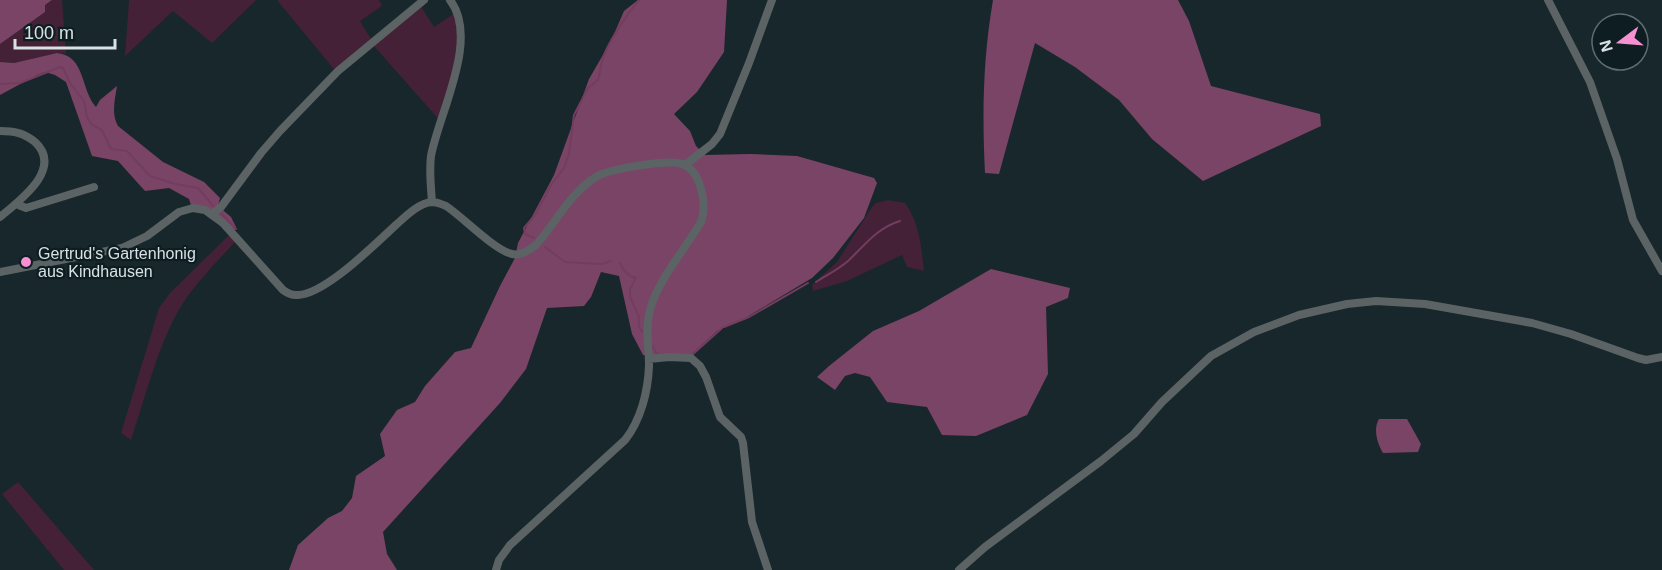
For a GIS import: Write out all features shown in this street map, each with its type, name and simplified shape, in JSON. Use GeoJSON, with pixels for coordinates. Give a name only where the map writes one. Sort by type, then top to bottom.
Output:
{"type":"FeatureCollection","features":[{"type":"Feature","properties":{"kind":"street"},"geometry":{"type":"LineString","coordinates":[[212,214],[221,207],[255,160],[280,131],[338,70],[424,0]]}},
{"type":"Feature","properties":{"kind":"street"},"geometry":{"type":"LineString","coordinates":[[432,202],[431,158],[452,87],[460,48],[459,18],[450,0]]}},
{"type":"Feature","properties":{"kind":"street"},"geometry":{"type":"LineString","coordinates":[[685,165],[712,144],[720,134],[772,0]]}},
{"type":"Feature","properties":{"kind":"street"},"geometry":{"type":"LineString","coordinates":[[1548,0],[1590,82],[1617,159],[1633,220],[1662,271]]}},
{"type":"Feature","properties":{"kind":"street"},"geometry":{"type":"LineString","coordinates":[[0,131],[15,131],[24,134],[38,145],[44,157],[44,166],[36,185],[0,217]]}},
{"type":"Feature","properties":{"kind":"street"},"geometry":{"type":"LineString","coordinates":[[0,272],[122,248],[139,241],[179,212],[197,208],[212,214],[233,232],[276,285],[283,291],[296,296],[313,291],[333,280],[416,209],[432,202],[450,209],[504,251],[518,254],[528,251],[537,244],[583,187],[600,175],[657,164],[685,165],[692,171],[698,183],[703,199],[703,213],[697,228],[651,307],[647,329],[648,371],[642,407],[631,432],[576,486],[510,545],[499,560],[496,570]]}},
{"type":"Feature","properties":{"kind":"street"},"geometry":{"type":"LineString","coordinates":[[16,204],[26,208],[94,187]]}},
{"type":"Feature","properties":{"kind":"street"},"geometry":{"type":"LineString","coordinates":[[959,570],[985,547],[1134,434],[1162,402],[1211,356],[1254,332],[1299,315],[1376,301],[1425,304],[1532,323],[1646,360],[1662,357]]}},
{"type":"Feature","properties":{"kind":"street"},"geometry":{"type":"LineString","coordinates":[[649,359],[691,358],[700,366],[706,377],[720,417],[741,437],[752,522],[768,570]]}},
{"type":"Feature","properties":{"kind":"shaded area"},"geometry":{"type":"Polygon","coordinates":[[[0,0],[52,0],[45,5],[45,12],[0,44],[0,0]]]}},
{"type":"Feature","properties":{"kind":"shaded area"},"geometry":{"type":"Polygon","coordinates":[[[52,0],[62,0],[66,54],[57,53],[14,63],[0,62],[0,44],[45,12],[45,5],[52,0]]]}},
{"type":"Feature","properties":{"kind":"shaded area"},"geometry":{"type":"Polygon","coordinates":[[[129,0],[256,0],[212,43],[173,11],[125,56],[129,0]]]}},
{"type":"Feature","properties":{"kind":"shaded area"},"geometry":{"type":"Polygon","coordinates":[[[277,0],[379,0],[382,6],[360,21],[371,39],[418,2],[434,27],[458,11],[462,39],[443,124],[373,45],[338,74],[277,0]]]}},
{"type":"Feature","properties":{"kind":"shaded area"},"geometry":{"type":"Polygon","coordinates":[[[638,0],[727,0],[724,52],[697,92],[674,114],[690,131],[696,146],[705,155],[797,156],[874,178],[877,183],[864,218],[833,258],[812,278],[747,317],[717,331],[691,355],[643,355],[632,334],[619,276],[601,272],[591,297],[584,306],[547,308],[526,369],[500,403],[383,532],[387,554],[397,570],[289,570],[298,545],[328,518],[342,511],[352,498],[356,476],[385,456],[380,434],[397,410],[415,402],[425,386],[455,352],[471,348],[515,258],[518,243],[554,175],[589,79],[611,41],[624,11],[638,0]]]}},
{"type":"Feature","properties":{"kind":"shaded area"},"geometry":{"type":"Polygon","coordinates":[[[993,0],[1178,0],[1189,21],[1211,86],[1320,114],[1321,126],[1203,181],[1152,139],[1119,100],[1075,67],[1035,43],[999,174],[985,173],[984,86],[993,0]]]}},
{"type":"Feature","properties":{"kind":"shaded area"},"geometry":{"type":"Polygon","coordinates":[[[57,53],[73,60],[96,107],[100,100],[117,86],[114,111],[118,126],[163,162],[204,182],[220,198],[218,206],[231,217],[236,227],[234,231],[191,205],[189,199],[169,188],[145,191],[118,161],[92,156],[66,82],[55,75],[45,72],[0,95],[0,62],[14,63],[57,53]]]}},
{"type":"Feature","properties":{"kind":"shaded area"},"geometry":{"type":"Polygon","coordinates":[[[888,200],[905,203],[910,211],[919,236],[924,271],[907,267],[902,255],[847,281],[813,291],[812,285],[837,262],[872,207],[876,203],[888,200]]]}},
{"type":"Feature","properties":{"kind":"shaded area"},"geometry":{"type":"Polygon","coordinates":[[[230,234],[236,241],[190,293],[177,313],[157,359],[131,440],[121,433],[159,308],[170,293],[230,234]]]}},
{"type":"Feature","properties":{"kind":"shaded area"},"geometry":{"type":"Polygon","coordinates":[[[991,269],[1070,288],[1068,298],[1046,307],[1048,374],[1027,415],[976,436],[942,435],[927,407],[887,402],[870,377],[855,373],[845,376],[835,390],[817,377],[873,331],[919,311],[991,269]]]}},
{"type":"Feature","properties":{"kind":"shaded area"},"geometry":{"type":"Polygon","coordinates":[[[1379,419],[1407,419],[1421,444],[1418,452],[1383,453],[1376,436],[1379,419]]]}},
{"type":"Feature","properties":{"kind":"shaded area"},"geometry":{"type":"Polygon","coordinates":[[[18,482],[94,570],[64,570],[2,494],[18,482]]]}},
{"type":"Feature","properties":{"kind":"waterway"},"geometry":{"type":"LineString","coordinates":[[534,238],[525,234],[524,228],[535,215],[551,185],[564,168],[569,154],[574,115],[588,88],[598,80],[604,55],[612,39],[639,0]]}},
{"type":"Feature","properties":{"kind":"waterway"},"geometry":{"type":"LineString","coordinates":[[0,84],[20,83],[60,67],[63,68],[70,83],[84,101],[91,124],[102,130],[111,149],[127,151],[150,176],[198,188],[214,207]]}},
{"type":"Feature","properties":{"kind":"waterway"},"geometry":{"type":"LineString","coordinates":[[220,212],[236,229]]}},
{"type":"Feature","properties":{"kind":"waterway"},"geometry":{"type":"LineString","coordinates":[[816,282],[844,264],[878,233],[900,221]]}},
{"type":"Feature","properties":{"kind":"waterway"},"geometry":{"type":"LineString","coordinates":[[545,247],[565,262],[602,264],[611,261]]}},
{"type":"Feature","properties":{"kind":"waterway"},"geometry":{"type":"LineString","coordinates":[[620,263],[626,273],[636,278],[630,289],[630,297],[639,317],[642,332]]}},
{"type":"Feature","properties":{"kind":"waterway"},"geometry":{"type":"LineString","coordinates":[[724,327],[749,317],[808,283]]}},
{"type":"Feature","properties":{"kind":"waterway"},"geometry":{"type":"LineString","coordinates":[[692,355],[722,328]]}},
{"type":"Feature","properties":{"kind":"waterway"},"geometry":{"type":"LineString","coordinates":[[652,345],[658,356]]}},
{"type":"Feature","properties":{"kind":"place","name":"Gertrud's Gartenhonig aus Kindhausen"},"geometry":{"type":"Point","coordinates":[26,262]}}]}
